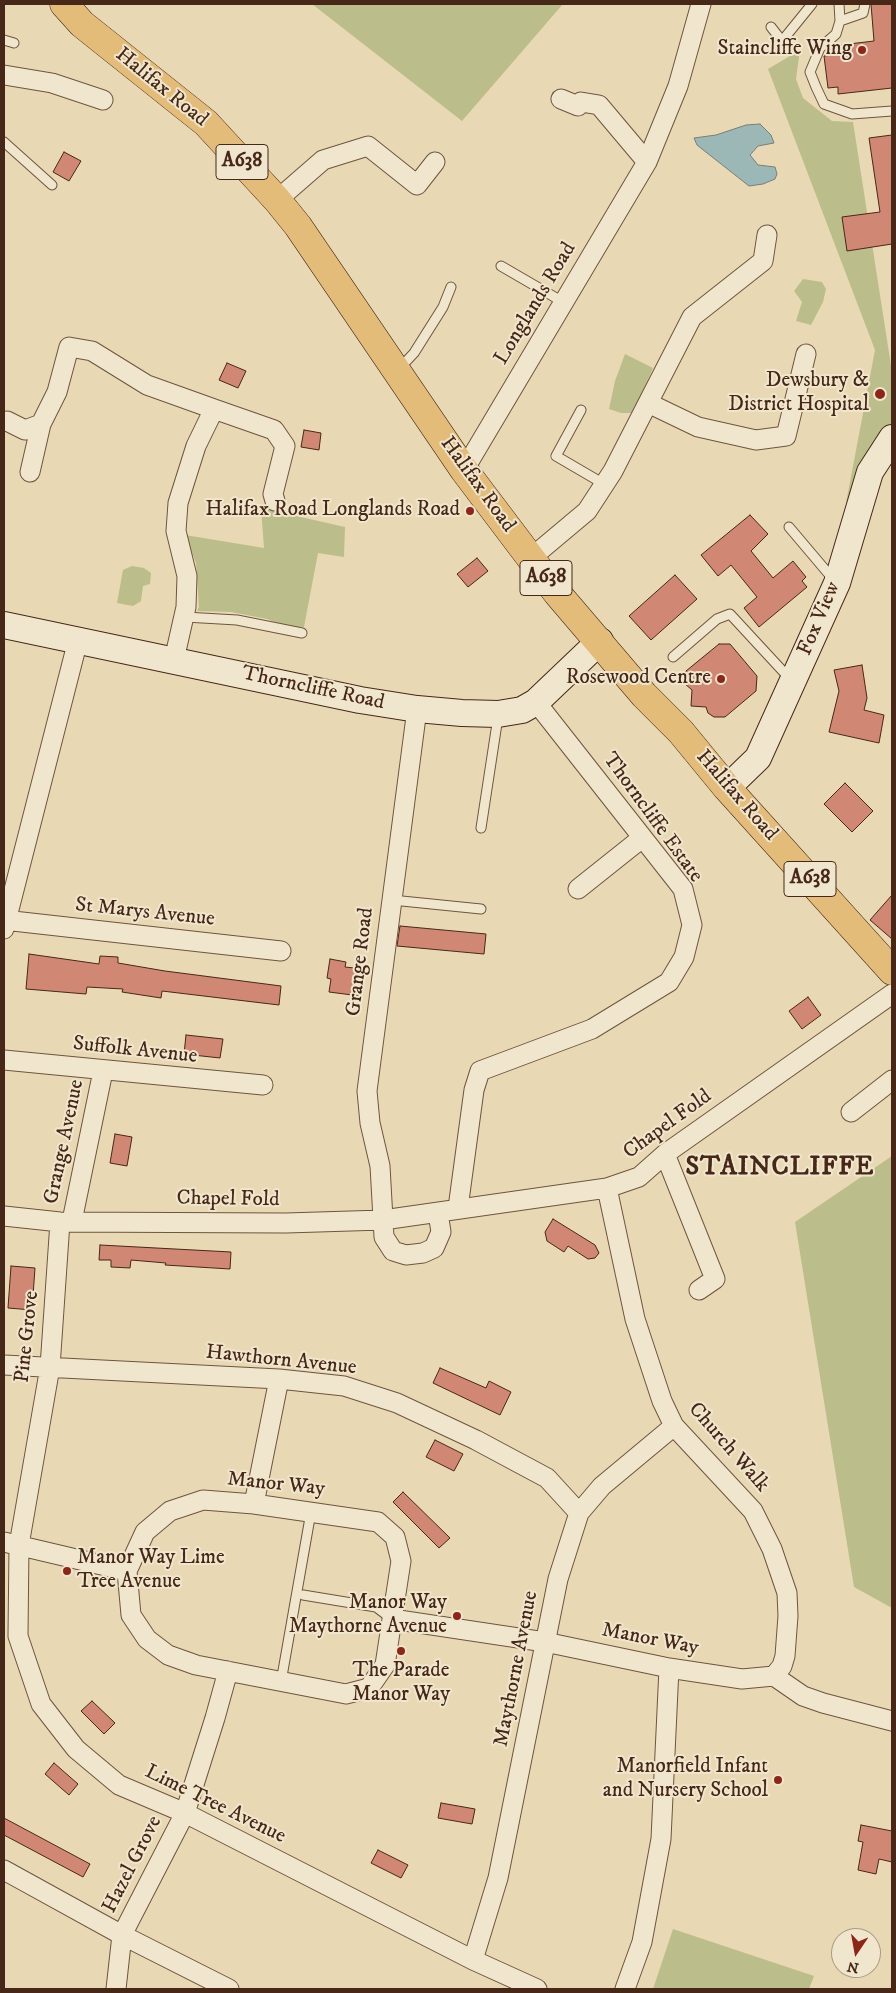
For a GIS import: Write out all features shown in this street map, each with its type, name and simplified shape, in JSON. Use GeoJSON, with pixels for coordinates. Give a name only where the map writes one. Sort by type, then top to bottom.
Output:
{"type":"FeatureCollection","features":[{"type":"Feature","properties":{"kind":"main road","name":"Halifax Road"},"geometry":{"type":"LineString","coordinates":[[64,4],[82,24],[206,123],[277,200],[298,226],[464,470],[557,594],[600,641],[644,695],[681,732],[727,788],[892,971]]}},
{"type":"Feature","properties":{"kind":"street","name":"Longlands Road"},"geometry":{"type":"LineString","coordinates":[[464,470],[647,162],[678,86],[701,4]]}},
{"type":"Feature","properties":{"kind":"street"},"geometry":{"type":"LineString","coordinates":[[4,75],[52,82],[103,100]]}},
{"type":"Feature","properties":{"kind":"street"},"geometry":{"type":"LineString","coordinates":[[561,99],[578,106],[581,102],[599,105],[647,162]]}},
{"type":"Feature","properties":{"kind":"street"},"geometry":{"type":"LineString","coordinates":[[277,200],[323,160],[368,146],[417,186],[435,162]]}},
{"type":"Feature","properties":{"kind":"street"},"geometry":{"type":"LineString","coordinates":[[531,558],[587,511],[604,484],[692,317],[763,261],[767,235]]}},
{"type":"Feature","properties":{"kind":"street"},"geometry":{"type":"LineString","coordinates":[[30,472],[41,424],[57,392],[69,347],[92,351],[147,385],[274,430],[285,446],[274,494],[275,501]]}},
{"type":"Feature","properties":{"kind":"street"},"geometry":{"type":"LineString","coordinates":[[648,402],[698,427],[756,440],[786,436],[806,354]]}},
{"type":"Feature","properties":{"kind":"street"},"geometry":{"type":"LineString","coordinates":[[174,660],[186,617],[187,576],[176,531],[178,503],[196,446],[214,409]]}},
{"type":"Feature","properties":{"kind":"street"},"geometry":{"type":"LineString","coordinates":[[7,420],[25,430],[41,424]]}},
{"type":"Feature","properties":{"kind":"street","name":"Fox View"},"geometry":{"type":"LineString","coordinates":[[727,788],[758,758],[837,583],[870,472],[892,438]]}},
{"type":"Feature","properties":{"kind":"street","name":"Thorncliffe Road"},"geometry":{"type":"LineString","coordinates":[[4,625],[360,700],[417,709],[498,714],[522,710],[536,702],[600,641]]}},
{"type":"Feature","properties":{"kind":"street"},"geometry":{"type":"LineString","coordinates":[[5,923],[78,640]]}},
{"type":"Feature","properties":{"kind":"street","name":"Thorncliffe Estate"},"geometry":{"type":"LineString","coordinates":[[458,1208],[474,1090],[480,1071],[592,1029],[669,982],[684,957],[692,925],[683,890],[536,702]]}},
{"type":"Feature","properties":{"kind":"street","name":"Grange Road"},"geometry":{"type":"LineString","coordinates":[[383,1220],[380,1166],[370,1123],[367,1091],[417,709]]}},
{"type":"Feature","properties":{"kind":"street"},"geometry":{"type":"LineString","coordinates":[[578,888],[642,838]]}},
{"type":"Feature","properties":{"kind":"street","name":"St Marys Avenue"},"geometry":{"type":"LineString","coordinates":[[5,923],[281,951]]}},
{"type":"Feature","properties":{"kind":"street","name":"Chapel Fold"},"geometry":{"type":"LineString","coordinates":[[4,1216],[66,1222],[286,1224],[383,1220],[607,1188],[639,1177],[665,1154],[892,994]]}},
{"type":"Feature","properties":{"kind":"street","name":"Suffolk Avenue"},"geometry":{"type":"LineString","coordinates":[[4,1060],[263,1085]]}},
{"type":"Feature","properties":{"kind":"street","name":"Grange Avenue"},"geometry":{"type":"LineString","coordinates":[[66,1222],[103,1071]]}},
{"type":"Feature","properties":{"kind":"street"},"geometry":{"type":"LineString","coordinates":[[851,1112],[892,1080]]}},
{"type":"Feature","properties":{"kind":"street"},"geometry":{"type":"LineString","coordinates":[[665,1154],[716,1279],[699,1290]]}},
{"type":"Feature","properties":{"kind":"street","name":"Church Walk"},"geometry":{"type":"LineString","coordinates":[[607,1188],[635,1320],[662,1401],[674,1426],[753,1511],[772,1549],[787,1593],[788,1616],[785,1656],[774,1676]]}},
{"type":"Feature","properties":{"kind":"street"},"geometry":{"type":"LineString","coordinates":[[383,1220],[384,1237],[393,1251],[406,1255],[423,1253],[434,1248],[441,1232],[438,1213]]}},
{"type":"Feature","properties":{"kind":"street","name":"Pine Grove"},"geometry":{"type":"LineString","coordinates":[[11,1544],[50,1367],[66,1222]]}},
{"type":"Feature","properties":{"kind":"street","name":"Hawthorn Avenue"},"geometry":{"type":"LineString","coordinates":[[4,1365],[278,1379],[344,1386],[397,1403],[476,1440],[547,1478],[580,1513]]}},
{"type":"Feature","properties":{"kind":"street"},"geometry":{"type":"LineString","coordinates":[[254,1504],[278,1379]]}},
{"type":"Feature","properties":{"kind":"street","name":"Maythorne Avenue"},"geometry":{"type":"LineString","coordinates":[[473,1960],[498,1878],[558,1579],[580,1513],[602,1486],[674,1426]]}},
{"type":"Feature","properties":{"kind":"street","name":"Manor Way"},"geometry":{"type":"LineString","coordinates":[[203,1500],[311,1511],[378,1522],[395,1537],[402,1561],[385,1665],[369,1688],[346,1694],[196,1665],[168,1655],[147,1640],[131,1614],[127,1571],[145,1532],[170,1511],[203,1500]]}},
{"type":"Feature","properties":{"kind":"street"},"geometry":{"type":"LineString","coordinates":[[11,1544],[127,1571]]}},
{"type":"Feature","properties":{"kind":"street","name":"Lime Tree Avenue"},"geometry":{"type":"LineString","coordinates":[[11,1544],[18,1636],[41,1704],[76,1749],[119,1784],[185,1813],[473,1960],[537,1989]]}},
{"type":"Feature","properties":{"kind":"street","name":"Manor Way"},"geometry":{"type":"LineString","coordinates":[[392,1619],[545,1642],[669,1668],[742,1679],[774,1676]]}},
{"type":"Feature","properties":{"kind":"street"},"geometry":{"type":"LineString","coordinates":[[625,1989],[642,1942],[661,1839],[669,1668]]}},
{"type":"Feature","properties":{"kind":"street","name":"Hazel Grove"},"geometry":{"type":"LineString","coordinates":[[122,1935],[185,1813],[216,1718],[228,1671]]}},
{"type":"Feature","properties":{"kind":"street"},"geometry":{"type":"LineString","coordinates":[[774,1676],[803,1696],[816,1701],[892,1721]]}},
{"type":"Feature","properties":{"kind":"street"},"geometry":{"type":"LineString","coordinates":[[4,1870],[122,1935],[230,1989]]}},
{"type":"Feature","properties":{"kind":"street"},"geometry":{"type":"LineString","coordinates":[[116,1989],[122,1935]]}},
{"type":"Feature","properties":{"kind":"lane"},"geometry":{"type":"LineString","coordinates":[[772,27],[782,41],[812,4]]}},
{"type":"Feature","properties":{"kind":"lane"},"geometry":{"type":"LineString","coordinates":[[839,4],[840,21],[836,34],[820,48],[810,72],[824,104],[852,114],[892,111]]}},
{"type":"Feature","properties":{"kind":"lane"},"geometry":{"type":"LineString","coordinates":[[840,21],[863,13],[865,4]]}},
{"type":"Feature","properties":{"kind":"lane"},"geometry":{"type":"LineString","coordinates":[[4,40],[14,43]]}},
{"type":"Feature","properties":{"kind":"lane"},"geometry":{"type":"LineString","coordinates":[[4,142],[52,185]]}},
{"type":"Feature","properties":{"kind":"lane"},"geometry":{"type":"LineString","coordinates":[[501,266],[563,302]]}},
{"type":"Feature","properties":{"kind":"lane"},"geometry":{"type":"LineString","coordinates":[[397,371],[414,353],[442,307],[451,287]]}},
{"type":"Feature","properties":{"kind":"lane"},"geometry":{"type":"LineString","coordinates":[[581,410],[556,456],[604,484]]}},
{"type":"Feature","properties":{"kind":"lane"},"geometry":{"type":"LineString","coordinates":[[789,527],[837,583]]}},
{"type":"Feature","properties":{"kind":"lane"},"geometry":{"type":"LineString","coordinates":[[673,657],[717,619],[730,614],[793,682]]}},
{"type":"Feature","properties":{"kind":"lane"},"geometry":{"type":"LineString","coordinates":[[186,617],[237,620],[302,633]]}},
{"type":"Feature","properties":{"kind":"lane"},"geometry":{"type":"LineString","coordinates":[[481,828],[498,714]]}},
{"type":"Feature","properties":{"kind":"lane"},"geometry":{"type":"LineString","coordinates":[[392,900],[480,909]]}},
{"type":"Feature","properties":{"kind":"lane"},"geometry":{"type":"LineString","coordinates":[[281,1682],[311,1511]]}},
{"type":"Feature","properties":{"kind":"lane"},"geometry":{"type":"LineString","coordinates":[[303,1595],[376,1607],[392,1619]]}},
{"type":"Feature","properties":{"kind":"green space"},"geometry":{"type":"Polygon","coordinates":[[[312,4],[563,4],[462,121],[312,4]]]}},
{"type":"Feature","properties":{"kind":"green space"},"geometry":{"type":"Polygon","coordinates":[[[800,50],[796,79],[803,98],[832,121],[853,122],[892,372],[892,424],[877,442],[846,503],[875,350],[768,69],[800,50]]]}},
{"type":"Feature","properties":{"kind":"green space"},"geometry":{"type":"Polygon","coordinates":[[[803,279],[822,282],[826,289],[823,302],[811,325],[796,321],[802,302],[794,291],[803,279]]]}},
{"type":"Feature","properties":{"kind":"green space"},"geometry":{"type":"Polygon","coordinates":[[[625,354],[653,368],[633,413],[621,413],[609,409],[615,381],[625,354]]]}},
{"type":"Feature","properties":{"kind":"green space"},"geometry":{"type":"Polygon","coordinates":[[[261,508],[345,527],[344,557],[318,553],[304,627],[287,627],[267,619],[231,612],[197,611],[199,607],[196,563],[185,535],[264,548],[261,508]]]}},
{"type":"Feature","properties":{"kind":"green space"},"geometry":{"type":"Polygon","coordinates":[[[132,566],[144,568],[151,573],[150,584],[143,586],[141,601],[133,606],[117,603],[123,570],[132,566]]]}},
{"type":"Feature","properties":{"kind":"green space"},"geometry":{"type":"Polygon","coordinates":[[[892,1156],[892,1608],[854,1587],[795,1222],[892,1156]]]}},
{"type":"Feature","properties":{"kind":"green space"},"geometry":{"type":"Polygon","coordinates":[[[673,1929],[814,1976],[809,1989],[653,1989],[673,1929]]]}},
{"type":"Feature","properties":{"kind":"water"},"geometry":{"type":"Polygon","coordinates":[[[760,124],[771,135],[774,143],[758,146],[750,155],[758,165],[775,167],[777,174],[775,179],[763,184],[749,186],[697,145],[694,138],[716,135],[746,125],[760,124]]]}},
{"type":"Feature","properties":{"kind":"building","name":"Staincliffe Wing"},"geometry":{"type":"Polygon","coordinates":[[[871,4],[892,4],[892,88],[838,94],[838,87],[828,88],[824,56],[832,55],[832,46],[874,41],[871,4]]]}},
{"type":"Feature","properties":{"kind":"building"},"geometry":{"type":"Polygon","coordinates":[[[892,135],[892,244],[847,251],[842,217],[880,212],[869,138],[892,135]]]}},
{"type":"Feature","properties":{"kind":"building"},"geometry":{"type":"Polygon","coordinates":[[[64,152],[81,161],[69,181],[53,172],[64,152]]]}},
{"type":"Feature","properties":{"kind":"building"},"geometry":{"type":"Polygon","coordinates":[[[227,363],[246,371],[238,388],[219,380],[227,363]]]}},
{"type":"Feature","properties":{"kind":"building"},"geometry":{"type":"Polygon","coordinates":[[[304,430],[321,433],[319,450],[301,447],[304,430]]]}},
{"type":"Feature","properties":{"kind":"building"},"geometry":{"type":"Polygon","coordinates":[[[750,515],[768,534],[751,551],[773,578],[793,561],[806,577],[802,581],[807,587],[759,627],[744,608],[757,597],[731,565],[718,576],[701,555],[750,515]]]}},
{"type":"Feature","properties":{"kind":"building"},"geometry":{"type":"Polygon","coordinates":[[[477,558],[488,571],[468,587],[457,574],[477,558]]]}},
{"type":"Feature","properties":{"kind":"building"},"geometry":{"type":"Polygon","coordinates":[[[675,575],[697,599],[651,640],[629,616],[675,575]]]}},
{"type":"Feature","properties":{"kind":"building","name":"Rosewood Centre"},"geometry":{"type":"Polygon","coordinates":[[[719,644],[730,644],[757,676],[756,691],[725,717],[714,717],[708,713],[706,707],[691,706],[692,690],[684,683],[686,671],[719,644]]]}},
{"type":"Feature","properties":{"kind":"building"},"geometry":{"type":"Polygon","coordinates":[[[862,665],[867,698],[864,710],[884,715],[879,743],[829,732],[839,691],[834,670],[862,665]]]}},
{"type":"Feature","properties":{"kind":"building"},"geometry":{"type":"Polygon","coordinates":[[[845,783],[873,811],[852,832],[824,804],[845,783]]]}},
{"type":"Feature","properties":{"kind":"building"},"geometry":{"type":"Polygon","coordinates":[[[892,895],[892,939],[870,920],[892,895]]]}},
{"type":"Feature","properties":{"kind":"building"},"geometry":{"type":"Polygon","coordinates":[[[400,926],[486,934],[484,954],[397,946],[400,926]]]}},
{"type":"Feature","properties":{"kind":"building"},"geometry":{"type":"Polygon","coordinates":[[[29,954],[99,964],[100,956],[118,957],[118,963],[281,986],[279,1005],[162,991],[161,998],[122,992],[123,989],[87,987],[86,994],[26,989],[29,954]]]}},
{"type":"Feature","properties":{"kind":"building"},"geometry":{"type":"Polygon","coordinates":[[[330,959],[346,962],[345,967],[364,969],[360,996],[329,992],[331,979],[327,978],[330,959]]]}},
{"type":"Feature","properties":{"kind":"building"},"geometry":{"type":"Polygon","coordinates":[[[808,997],[821,1015],[802,1029],[789,1011],[808,997]]]}},
{"type":"Feature","properties":{"kind":"building"},"geometry":{"type":"Polygon","coordinates":[[[186,1035],[223,1039],[220,1058],[184,1054],[186,1035]]]}},
{"type":"Feature","properties":{"kind":"building"},"geometry":{"type":"Polygon","coordinates":[[[115,1134],[132,1137],[127,1166],[110,1163],[115,1134]]]}},
{"type":"Feature","properties":{"kind":"building"},"geometry":{"type":"Polygon","coordinates":[[[553,1219],[595,1245],[599,1253],[595,1258],[588,1259],[568,1246],[564,1252],[547,1241],[545,1232],[553,1219]]]}},
{"type":"Feature","properties":{"kind":"building"},"geometry":{"type":"Polygon","coordinates":[[[100,1245],[231,1252],[230,1269],[165,1265],[166,1263],[131,1260],[130,1268],[111,1267],[111,1260],[99,1260],[100,1245]]]}},
{"type":"Feature","properties":{"kind":"building"},"geometry":{"type":"Polygon","coordinates":[[[11,1266],[35,1268],[32,1310],[8,1308],[11,1266]]]}},
{"type":"Feature","properties":{"kind":"building"},"geometry":{"type":"Polygon","coordinates":[[[440,1368],[486,1388],[489,1381],[511,1392],[500,1415],[433,1383],[440,1368]]]}},
{"type":"Feature","properties":{"kind":"building"},"geometry":{"type":"Polygon","coordinates":[[[435,1440],[463,1454],[454,1471],[426,1457],[435,1440]]]}},
{"type":"Feature","properties":{"kind":"building"},"geometry":{"type":"Polygon","coordinates":[[[403,1492],[450,1538],[439,1548],[393,1502],[403,1492]]]}},
{"type":"Feature","properties":{"kind":"building"},"geometry":{"type":"Polygon","coordinates":[[[92,1701],[115,1723],[104,1734],[81,1711],[92,1701]]]}},
{"type":"Feature","properties":{"kind":"building"},"geometry":{"type":"Polygon","coordinates":[[[54,1763],[78,1784],[69,1795],[45,1774],[54,1763]]]}},
{"type":"Feature","properties":{"kind":"building"},"geometry":{"type":"Polygon","coordinates":[[[441,1803],[475,1809],[472,1824],[438,1818],[441,1803]]]}},
{"type":"Feature","properties":{"kind":"building"},"geometry":{"type":"Polygon","coordinates":[[[4,1818],[90,1864],[83,1877],[4,1835],[4,1818]]]}},
{"type":"Feature","properties":{"kind":"building"},"geometry":{"type":"Polygon","coordinates":[[[861,1825],[892,1831],[892,1862],[879,1859],[876,1874],[858,1870],[863,1842],[858,1841],[861,1825]]]}},
{"type":"Feature","properties":{"kind":"building"},"geometry":{"type":"Polygon","coordinates":[[[378,1850],[408,1865],[401,1878],[371,1863],[378,1850]]]}},
{"type":"Feature","properties":{"kind":"place","name":"Staincliffe Wing"},"geometry":{"type":"Point","coordinates":[862,50]}},
{"type":"Feature","properties":{"kind":"place","name":"Dewsbury & District Hospital"},"geometry":{"type":"Point","coordinates":[880,394]}},
{"type":"Feature","properties":{"kind":"place","name":"Halifax Road Longlands Road"},"geometry":{"type":"Point","coordinates":[470,511]}},
{"type":"Feature","properties":{"kind":"place","name":"Rosewood Centre"},"geometry":{"type":"Point","coordinates":[721,679]}},
{"type":"Feature","properties":{"kind":"place","name":"Manor Way Lime Tree Avenue"},"geometry":{"type":"Point","coordinates":[67,1571]}},
{"type":"Feature","properties":{"kind":"place","name":"Manor Way Maythorne Avenue"},"geometry":{"type":"Point","coordinates":[457,1616]}},
{"type":"Feature","properties":{"kind":"place","name":"The Parade Manor Way"},"geometry":{"type":"Point","coordinates":[401,1651]}},
{"type":"Feature","properties":{"kind":"place","name":"Manorfield Infant and Nursery School"},"geometry":{"type":"Point","coordinates":[778,1780]}},
{"type":"Feature","properties":{"kind":"district","name":"STAINCLIFFE"},"geometry":{"type":"Point","coordinates":[780,1169]}}]}
